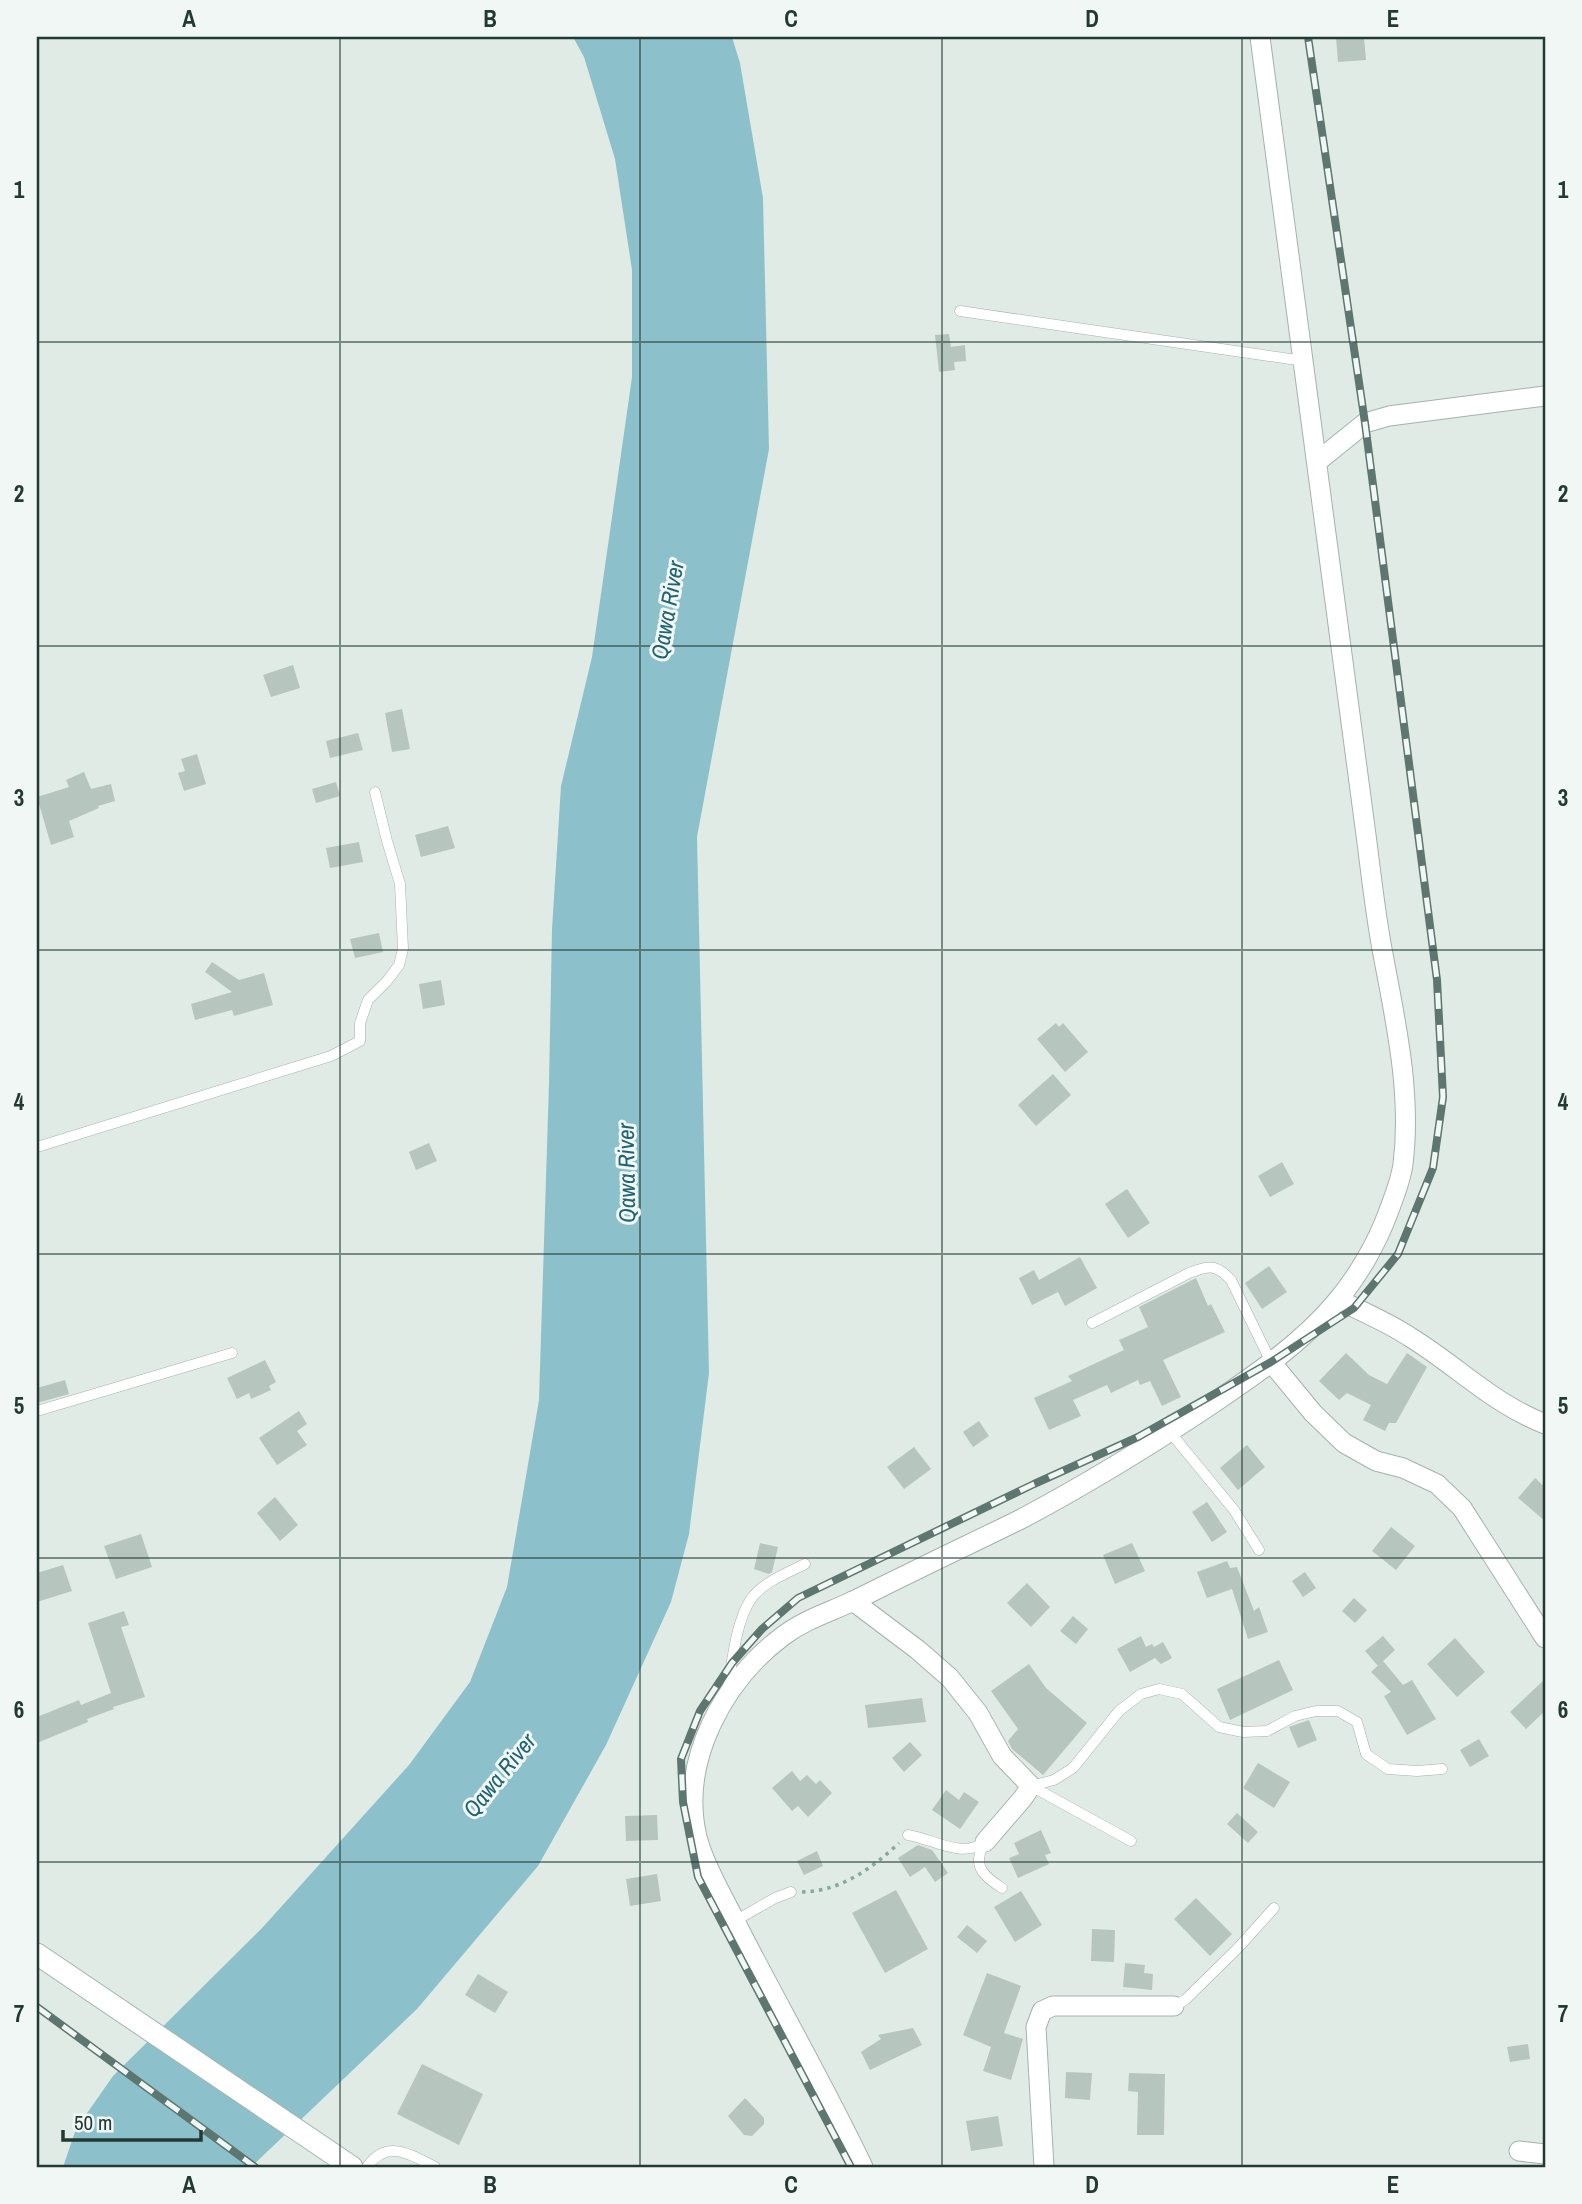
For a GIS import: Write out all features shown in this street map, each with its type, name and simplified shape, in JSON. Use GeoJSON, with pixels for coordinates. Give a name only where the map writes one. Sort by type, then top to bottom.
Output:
{"type":"FeatureCollection","features":[{"type":"Feature","properties":{"kind":"main road"},"geometry":{"type":"LineString","coordinates":[[37,1954],[352,2167]]}},
{"type":"Feature","properties":{"kind":"street"},"geometry":{"type":"LineString","coordinates":[[863,2167],[735,1921],[698,1840],[693,1805],[695,1776],[713,1721],[726,1696],[742,1673],[779,1639],[805,1621],[853,1601],[1019,1520],[1170,1432],[1271,1362],[1339,1300],[1364,1262],[1386,1219],[1403,1169],[1405,1103],[1399,1040],[1376,916],[1260,37]]}},
{"type":"Feature","properties":{"kind":"street"},"geometry":{"type":"LineString","coordinates":[[1318,461],[1365,423],[1389,416],[1545,396]]}},
{"type":"Feature","properties":{"kind":"street"},"geometry":{"type":"LineString","coordinates":[[1339,1300],[1381,1319],[1411,1337],[1499,1402],[1545,1424]]}},
{"type":"Feature","properties":{"kind":"street"},"geometry":{"type":"LineString","coordinates":[[1271,1362],[1313,1413],[1344,1443],[1376,1461],[1403,1468],[1437,1484],[1462,1508],[1545,1638]]}},
{"type":"Feature","properties":{"kind":"street"},"geometry":{"type":"LineString","coordinates":[[853,1601],[950,1678],[978,1713],[1002,1756],[1031,1786],[985,1842]]}},
{"type":"Feature","properties":{"kind":"street"},"geometry":{"type":"LineString","coordinates":[[1044,2167],[1036,2027],[1042,2011],[1053,2006],[1174,2006]]}},
{"type":"Feature","properties":{"kind":"street"},"geometry":{"type":"LineString","coordinates":[[1519,2151],[1545,2154]]}},
{"type":"Feature","properties":{"kind":"lane"},"geometry":{"type":"LineString","coordinates":[[960,311],[1304,361]]}},
{"type":"Feature","properties":{"kind":"lane"},"geometry":{"type":"LineString","coordinates":[[37,1147],[331,1056],[360,1041],[360,1023],[368,1000],[399,965],[403,949],[400,884],[376,792]]}},
{"type":"Feature","properties":{"kind":"lane"},"geometry":{"type":"LineString","coordinates":[[1092,1323],[1189,1273],[1214,1266],[1231,1280],[1271,1362]]}},
{"type":"Feature","properties":{"kind":"lane"},"geometry":{"type":"LineString","coordinates":[[37,1411],[232,1353]]}},
{"type":"Feature","properties":{"kind":"lane"},"geometry":{"type":"LineString","coordinates":[[1170,1432],[1234,1510],[1259,1550]]}},
{"type":"Feature","properties":{"kind":"lane"},"geometry":{"type":"LineString","coordinates":[[726,1696],[740,1624],[751,1599],[768,1584],[805,1564]]}},
{"type":"Feature","properties":{"kind":"lane"},"geometry":{"type":"LineString","coordinates":[[1031,1786],[1054,1780],[1073,1768],[1119,1711],[1141,1694],[1159,1689],[1182,1694],[1219,1727],[1243,1732],[1267,1731],[1295,1716],[1315,1711],[1338,1711],[1357,1722],[1366,1754],[1388,1769],[1442,1769]]}},
{"type":"Feature","properties":{"kind":"lane"},"geometry":{"type":"LineString","coordinates":[[1031,1786],[1131,1841]]}},
{"type":"Feature","properties":{"kind":"lane"},"geometry":{"type":"LineString","coordinates":[[908,1835],[955,1849],[976,1849],[985,1842]]}},
{"type":"Feature","properties":{"kind":"lane"},"geometry":{"type":"LineString","coordinates":[[985,1842],[978,1856],[980,1868],[990,1880],[1002,1888]]}},
{"type":"Feature","properties":{"kind":"lane"},"geometry":{"type":"LineString","coordinates":[[735,1921],[791,1892]]}},
{"type":"Feature","properties":{"kind":"lane"},"geometry":{"type":"LineString","coordinates":[[1174,2006],[1185,2000],[1274,1908]]}},
{"type":"Feature","properties":{"kind":"lane"},"geometry":{"type":"LineString","coordinates":[[367,2167],[372,2160],[388,2150],[406,2152],[435,2167]]}},
{"type":"Feature","properties":{"kind":"path"},"geometry":{"type":"LineString","coordinates":[[791,1892],[815,1891],[837,1886],[854,1878],[885,1857],[908,1835]]}},
{"type":"Feature","properties":{"kind":"water","name":"Qawa River"},"geometry":{"type":"Polygon","coordinates":[[[573,37],[732,37],[740,63],[763,198],[769,449],[697,837],[709,1373],[689,1534],[671,1602],[606,1745],[538,1866],[417,2009],[251,2167],[63,2167],[76,2129],[113,2076],[263,1927],[409,1765],[470,1682],[507,1587],[539,1400],[552,929],[561,786],[592,657],[632,377],[632,270],[615,159],[584,57],[573,37]]]}},
{"type":"Feature","properties":{"kind":"building"},"geometry":{"type":"Polygon","coordinates":[[[1336,37],[1364,37],[1366,60],[1338,62],[1336,37]]]}},
{"type":"Feature","properties":{"kind":"building"},"geometry":{"type":"Polygon","coordinates":[[[949,334],[951,347],[965,345],[966,361],[954,362],[955,370],[939,372],[935,335],[949,334]]]}},
{"type":"Feature","properties":{"kind":"building"},"geometry":{"type":"Polygon","coordinates":[[[293,665],[300,688],[271,697],[263,675],[293,665]]]}},
{"type":"Feature","properties":{"kind":"building"},"geometry":{"type":"Polygon","coordinates":[[[402,709],[410,749],[392,752],[385,713],[402,709]]]}},
{"type":"Feature","properties":{"kind":"building"},"geometry":{"type":"Polygon","coordinates":[[[358,733],[363,750],[330,758],[326,741],[358,733]]]}},
{"type":"Feature","properties":{"kind":"building"},"geometry":{"type":"Polygon","coordinates":[[[197,754],[206,784],[184,791],[178,773],[185,771],[181,759],[197,754]]]}},
{"type":"Feature","properties":{"kind":"building"},"geometry":{"type":"Polygon","coordinates":[[[84,772],[91,789],[111,784],[115,801],[98,806],[99,808],[69,821],[74,837],[51,845],[37,797],[69,787],[66,780],[84,772]]]}},
{"type":"Feature","properties":{"kind":"building"},"geometry":{"type":"Polygon","coordinates":[[[336,782],[340,796],[316,803],[312,789],[336,782]]]}},
{"type":"Feature","properties":{"kind":"building"},"geometry":{"type":"Polygon","coordinates":[[[448,826],[455,848],[421,857],[415,835],[448,826]]]}},
{"type":"Feature","properties":{"kind":"building"},"geometry":{"type":"Polygon","coordinates":[[[359,842],[363,862],[330,868],[326,848],[359,842]]]}},
{"type":"Feature","properties":{"kind":"building"},"geometry":{"type":"Polygon","coordinates":[[[379,933],[383,952],[355,958],[350,939],[379,933]]]}},
{"type":"Feature","properties":{"kind":"building"},"geometry":{"type":"Polygon","coordinates":[[[212,962],[239,980],[264,973],[273,1005],[234,1016],[232,1010],[195,1020],[191,1004],[232,992],[205,972],[212,962]]]}},
{"type":"Feature","properties":{"kind":"building"},"geometry":{"type":"Polygon","coordinates":[[[441,980],[445,1005],[423,1009],[419,984],[441,980]]]}},
{"type":"Feature","properties":{"kind":"building"},"geometry":{"type":"Polygon","coordinates":[[[1056,1023],[1059,1027],[1063,1023],[1088,1052],[1065,1072],[1037,1039],[1056,1023]]]}},
{"type":"Feature","properties":{"kind":"building"},"geometry":{"type":"Polygon","coordinates":[[[1053,1074],[1071,1095],[1036,1126],[1018,1105],[1053,1074]]]}},
{"type":"Feature","properties":{"kind":"building"},"geometry":{"type":"Polygon","coordinates":[[[429,1143],[437,1161],[416,1170],[409,1152],[429,1143]]]}},
{"type":"Feature","properties":{"kind":"building"},"geometry":{"type":"Polygon","coordinates":[[[1282,1162],[1294,1184],[1270,1197],[1258,1176],[1282,1162]]]}},
{"type":"Feature","properties":{"kind":"building"},"geometry":{"type":"Polygon","coordinates":[[[1127,1189],[1150,1223],[1128,1238],[1105,1204],[1127,1189]]]}},
{"type":"Feature","properties":{"kind":"building"},"geometry":{"type":"Polygon","coordinates":[[[1080,1257],[1097,1288],[1065,1306],[1058,1292],[1032,1305],[1019,1278],[1034,1270],[1039,1280],[1080,1257]]]}},
{"type":"Feature","properties":{"kind":"building"},"geometry":{"type":"Polygon","coordinates":[[[1269,1266],[1287,1292],[1262,1309],[1245,1283],[1269,1266]]]}},
{"type":"Feature","properties":{"kind":"building"},"geometry":{"type":"Polygon","coordinates":[[[1196,1278],[1208,1306],[1211,1304],[1225,1332],[1163,1360],[1181,1397],[1162,1406],[1150,1381],[1140,1385],[1138,1380],[1111,1393],[1107,1385],[1073,1400],[1081,1416],[1049,1430],[1034,1398],[1072,1381],[1068,1376],[1124,1350],[1119,1340],[1148,1327],[1139,1307],[1196,1278]]]}},
{"type":"Feature","properties":{"kind":"building"},"geometry":{"type":"Polygon","coordinates":[[[1346,1353],[1369,1375],[1387,1384],[1407,1353],[1427,1367],[1396,1423],[1389,1423],[1385,1431],[1363,1420],[1371,1405],[1347,1393],[1339,1400],[1319,1381],[1346,1353]]]}},
{"type":"Feature","properties":{"kind":"building"},"geometry":{"type":"Polygon","coordinates":[[[265,1360],[276,1382],[269,1386],[271,1390],[251,1399],[249,1393],[237,1399],[227,1378],[265,1360]]]}},
{"type":"Feature","properties":{"kind":"building"},"geometry":{"type":"Polygon","coordinates":[[[65,1380],[69,1394],[37,1403],[37,1388],[65,1380]]]}},
{"type":"Feature","properties":{"kind":"building"},"geometry":{"type":"Polygon","coordinates":[[[299,1411],[307,1424],[297,1431],[307,1445],[277,1465],[259,1438],[299,1411]]]}},
{"type":"Feature","properties":{"kind":"building"},"geometry":{"type":"Polygon","coordinates":[[[979,1421],[989,1436],[973,1447],[963,1432],[979,1421]]]}},
{"type":"Feature","properties":{"kind":"building"},"geometry":{"type":"Polygon","coordinates":[[[1247,1445],[1265,1467],[1238,1490],[1220,1468],[1247,1445]]]}},
{"type":"Feature","properties":{"kind":"building"},"geometry":{"type":"Polygon","coordinates":[[[914,1447],[931,1469],[904,1489],[887,1467],[914,1447]]]}},
{"type":"Feature","properties":{"kind":"building"},"geometry":{"type":"Polygon","coordinates":[[[1535,1478],[1545,1487],[1545,1521],[1518,1498],[1535,1478]]]}},
{"type":"Feature","properties":{"kind":"building"},"geometry":{"type":"Polygon","coordinates":[[[275,1497],[298,1525],[280,1541],[257,1513],[275,1497]]]}},
{"type":"Feature","properties":{"kind":"building"},"geometry":{"type":"Polygon","coordinates":[[[1207,1502],[1227,1532],[1212,1542],[1192,1512],[1207,1502]]]}},
{"type":"Feature","properties":{"kind":"building"},"geometry":{"type":"Polygon","coordinates":[[[1391,1527],[1415,1546],[1396,1570],[1372,1551],[1391,1527]]]}},
{"type":"Feature","properties":{"kind":"building"},"geometry":{"type":"Polygon","coordinates":[[[141,1534],[152,1567],[116,1579],[104,1546],[141,1534]]]}},
{"type":"Feature","properties":{"kind":"building"},"geometry":{"type":"Polygon","coordinates":[[[760,1543],[778,1547],[772,1572],[769,1574],[754,1569],[760,1543]]]}},
{"type":"Feature","properties":{"kind":"building"},"geometry":{"type":"Polygon","coordinates":[[[1132,1543],[1145,1571],[1115,1584],[1103,1555],[1132,1543]]]}},
{"type":"Feature","properties":{"kind":"building"},"geometry":{"type":"Polygon","coordinates":[[[1227,1561],[1230,1568],[1237,1567],[1254,1611],[1259,1607],[1268,1632],[1248,1639],[1232,1589],[1207,1598],[1197,1572],[1227,1561]]]}},
{"type":"Feature","properties":{"kind":"building"},"geometry":{"type":"Polygon","coordinates":[[[63,1565],[72,1591],[37,1602],[37,1573],[63,1565]]]}},
{"type":"Feature","properties":{"kind":"building"},"geometry":{"type":"Polygon","coordinates":[[[1305,1572],[1316,1588],[1303,1597],[1292,1581],[1305,1572]]]}},
{"type":"Feature","properties":{"kind":"building"},"geometry":{"type":"Polygon","coordinates":[[[1027,1583],[1050,1607],[1031,1627],[1007,1603],[1027,1583]]]}},
{"type":"Feature","properties":{"kind":"building"},"geometry":{"type":"Polygon","coordinates":[[[1354,1598],[1367,1610],[1355,1623],[1342,1611],[1354,1598]]]}},
{"type":"Feature","properties":{"kind":"building"},"geometry":{"type":"Polygon","coordinates":[[[124,1611],[129,1625],[121,1627],[145,1697],[113,1707],[114,1709],[87,1719],[88,1722],[37,1743],[37,1717],[79,1700],[81,1705],[111,1693],[88,1623],[124,1611]]]}},
{"type":"Feature","properties":{"kind":"building"},"geometry":{"type":"Polygon","coordinates":[[[1073,1616],[1088,1629],[1076,1644],[1060,1631],[1073,1616]]]}},
{"type":"Feature","properties":{"kind":"building"},"geometry":{"type":"Polygon","coordinates":[[[1141,1636],[1146,1647],[1152,1644],[1154,1647],[1163,1642],[1172,1658],[1161,1664],[1155,1658],[1130,1672],[1117,1649],[1141,1636]]]}},
{"type":"Feature","properties":{"kind":"building"},"geometry":{"type":"Polygon","coordinates":[[[1383,1636],[1395,1650],[1378,1666],[1365,1651],[1383,1636]]]}},
{"type":"Feature","properties":{"kind":"building"},"geometry":{"type":"Polygon","coordinates":[[[1455,1638],[1485,1672],[1457,1697],[1427,1664],[1455,1638]]]}},
{"type":"Feature","properties":{"kind":"building"},"geometry":{"type":"Polygon","coordinates":[[[1279,1660],[1293,1690],[1230,1720],[1217,1689],[1279,1660]]]}},
{"type":"Feature","properties":{"kind":"building"},"geometry":{"type":"Polygon","coordinates":[[[1383,1661],[1403,1685],[1412,1680],[1436,1719],[1407,1735],[1384,1696],[1391,1692],[1371,1672],[1383,1661]]]}},
{"type":"Feature","properties":{"kind":"building"},"geometry":{"type":"Polygon","coordinates":[[[1029,1664],[1046,1688],[1087,1723],[1043,1775],[1012,1749],[1008,1741],[1018,1729],[991,1691],[1029,1664]]]}},
{"type":"Feature","properties":{"kind":"building"},"geometry":{"type":"Polygon","coordinates":[[[1545,1679],[1545,1711],[1526,1729],[1510,1712],[1545,1679]]]}},
{"type":"Feature","properties":{"kind":"building"},"geometry":{"type":"Polygon","coordinates":[[[922,1698],[926,1722],[868,1728],[865,1705],[922,1698]]]}},
{"type":"Feature","properties":{"kind":"building"},"geometry":{"type":"Polygon","coordinates":[[[1309,1720],[1317,1740],[1298,1748],[1289,1727],[1309,1720]]]}},
{"type":"Feature","properties":{"kind":"building"},"geometry":{"type":"Polygon","coordinates":[[[1479,1739],[1489,1756],[1470,1767],[1460,1750],[1479,1739]]]}},
{"type":"Feature","properties":{"kind":"building"},"geometry":{"type":"Polygon","coordinates":[[[910,1742],[922,1755],[904,1772],[892,1758],[910,1742]]]}},
{"type":"Feature","properties":{"kind":"building"},"geometry":{"type":"Polygon","coordinates":[[[1258,1763],[1290,1782],[1274,1808],[1243,1788],[1258,1763]]]}},
{"type":"Feature","properties":{"kind":"building"},"geometry":{"type":"Polygon","coordinates":[[[792,1771],[800,1781],[807,1775],[816,1784],[820,1780],[832,1793],[808,1817],[798,1806],[792,1811],[772,1788],[792,1771]]]}},
{"type":"Feature","properties":{"kind":"building"},"geometry":{"type":"Polygon","coordinates":[[[946,1790],[959,1800],[964,1792],[979,1802],[960,1829],[932,1810],[946,1790]]]}},
{"type":"Feature","properties":{"kind":"building"},"geometry":{"type":"Polygon","coordinates":[[[1237,1813],[1258,1832],[1248,1843],[1227,1824],[1237,1813]]]}},
{"type":"Feature","properties":{"kind":"building"},"geometry":{"type":"Polygon","coordinates":[[[657,1815],[658,1840],[626,1841],[625,1816],[657,1815]]]}},
{"type":"Feature","properties":{"kind":"building"},"geometry":{"type":"Polygon","coordinates":[[[1041,1830],[1051,1853],[1045,1855],[1049,1864],[1018,1878],[1009,1858],[1019,1854],[1014,1843],[1041,1830]]]}},
{"type":"Feature","properties":{"kind":"building"},"geometry":{"type":"Polygon","coordinates":[[[918,1845],[932,1850],[948,1873],[935,1882],[925,1867],[910,1877],[898,1858],[918,1845]]]}},
{"type":"Feature","properties":{"kind":"building"},"geometry":{"type":"Polygon","coordinates":[[[817,1851],[823,1866],[804,1875],[797,1861],[817,1851]]]}},
{"type":"Feature","properties":{"kind":"building"},"geometry":{"type":"Polygon","coordinates":[[[657,1874],[661,1901],[630,1906],[626,1879],[657,1874]]]}},
{"type":"Feature","properties":{"kind":"building"},"geometry":{"type":"Polygon","coordinates":[[[896,1890],[928,1949],[885,1973],[852,1913],[896,1890]]]}},
{"type":"Feature","properties":{"kind":"building"},"geometry":{"type":"Polygon","coordinates":[[[1021,1891],[1042,1925],[1015,1942],[994,1907],[1021,1891]]]}},
{"type":"Feature","properties":{"kind":"building"},"geometry":{"type":"Polygon","coordinates":[[[1196,1898],[1232,1934],[1210,1956],[1174,1919],[1196,1898]]]}},
{"type":"Feature","properties":{"kind":"building"},"geometry":{"type":"Polygon","coordinates":[[[967,1925],[987,1941],[977,1953],[957,1937],[967,1925]]]}},
{"type":"Feature","properties":{"kind":"building"},"geometry":{"type":"Polygon","coordinates":[[[1092,1929],[1115,1930],[1114,1962],[1091,1961],[1092,1929]]]}},
{"type":"Feature","properties":{"kind":"building"},"geometry":{"type":"Polygon","coordinates":[[[1125,1963],[1145,1965],[1144,1973],[1153,1974],[1152,1990],[1123,1987],[1125,1963]]]}},
{"type":"Feature","properties":{"kind":"building"},"geometry":{"type":"Polygon","coordinates":[[[987,1973],[1021,1986],[1004,2033],[1023,2039],[1011,2080],[983,2071],[991,2047],[963,2035],[987,1973]]]}},
{"type":"Feature","properties":{"kind":"building"},"geometry":{"type":"Polygon","coordinates":[[[478,1974],[508,1992],[495,2013],[465,1995],[478,1974]]]}},
{"type":"Feature","properties":{"kind":"building"},"geometry":{"type":"Polygon","coordinates":[[[913,2028],[922,2045],[870,2070],[861,2052],[881,2039],[878,2035],[913,2028]]]}},
{"type":"Feature","properties":{"kind":"building"},"geometry":{"type":"Polygon","coordinates":[[[1528,2044],[1530,2059],[1510,2062],[1507,2047],[1528,2044]]]}},
{"type":"Feature","properties":{"kind":"building"},"geometry":{"type":"Polygon","coordinates":[[[422,2064],[483,2094],[459,2145],[397,2114],[422,2064]]]}},
{"type":"Feature","properties":{"kind":"building"},"geometry":{"type":"Polygon","coordinates":[[[1066,2072],[1092,2073],[1090,2100],[1065,2098],[1066,2072]]]}},
{"type":"Feature","properties":{"kind":"building"},"geometry":{"type":"Polygon","coordinates":[[[1129,2073],[1165,2074],[1164,2135],[1137,2135],[1138,2092],[1128,2091],[1129,2073]]]}},
{"type":"Feature","properties":{"kind":"building"},"geometry":{"type":"Polygon","coordinates":[[[745,2098],[764,2118],[764,2124],[752,2136],[744,2135],[728,2116],[745,2098]]]}},
{"type":"Feature","properties":{"kind":"building"},"geometry":{"type":"Polygon","coordinates":[[[998,2116],[1003,2146],[971,2151],[966,2121],[998,2116]]]}},
{"type":"Feature","properties":{"kind":"railway"},"geometry":{"type":"LineString","coordinates":[[851,2167],[698,1877],[683,1802],[681,1759],[700,1711],[732,1663],[762,1629],[798,1598],[1138,1437],[1271,1362],[1354,1308],[1398,1254],[1433,1168],[1443,1097],[1437,980],[1365,423],[1308,37]]}},
{"type":"Feature","properties":{"kind":"railway"},"geometry":{"type":"LineString","coordinates":[[37,2007],[255,2167]]}}]}
